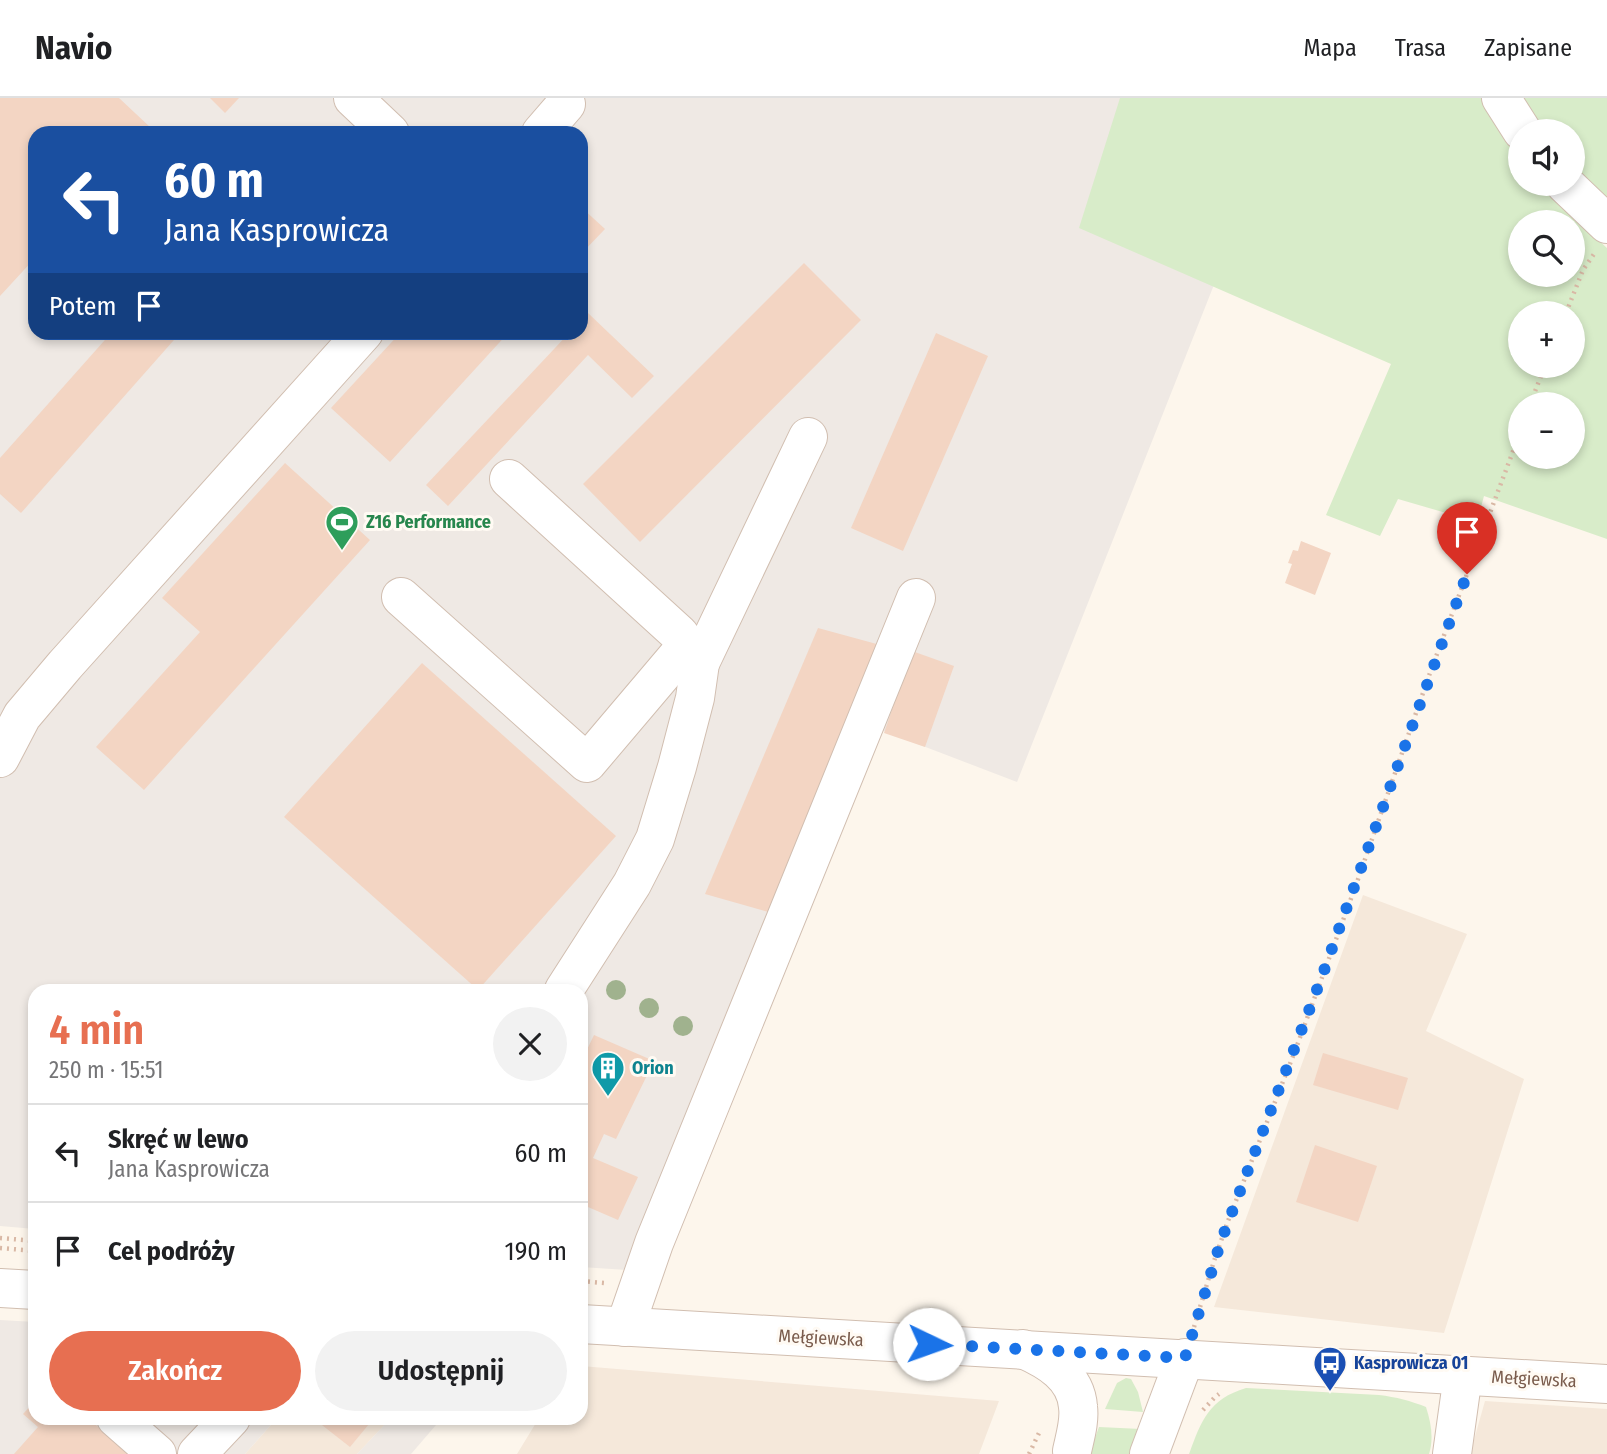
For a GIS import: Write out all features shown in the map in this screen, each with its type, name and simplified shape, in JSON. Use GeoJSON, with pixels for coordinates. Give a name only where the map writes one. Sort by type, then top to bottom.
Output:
{"type":"FeatureCollection","features":[{"type":"Feature","properties":{"kind":"street"},"geometry":{"type":"LineString","coordinates":[[353,98],[383,126]]}},
{"type":"Feature","properties":{"kind":"street"},"geometry":{"type":"LineString","coordinates":[[1502,98],[1514,119]]}},
{"type":"Feature","properties":{"kind":"street"},"geometry":{"type":"LineString","coordinates":[[547,126],[566,104]]}},
{"type":"Feature","properties":{"kind":"street"},"geometry":{"type":"LineString","coordinates":[[1573,196],[1601,238]]}},
{"type":"Feature","properties":{"kind":"street"},"geometry":{"type":"LineString","coordinates":[[0,758],[22,716],[57,675],[357,340]]}},
{"type":"Feature","properties":{"kind":"street"},"geometry":{"type":"LineString","coordinates":[[401,597],[587,763],[693,654],[808,437]]}},
{"type":"Feature","properties":{"kind":"street"},"geometry":{"type":"LineString","coordinates":[[509,479],[679,634],[693,654],[695,698],[654,839],[632,884],[568,984]]}},
{"type":"Feature","properties":{"kind":"street"},"geometry":{"type":"LineString","coordinates":[[625,1327],[654,1243],[916,598]]}},
{"type":"Feature","properties":{"kind":"street"},"geometry":{"type":"LineString","coordinates":[[0,1288],[28,1290]]}},
{"type":"Feature","properties":{"kind":"street","name":"Mełgiewska"},"geometry":{"type":"LineString","coordinates":[[588,1324],[1607,1384]]}},
{"type":"Feature","properties":{"kind":"street"},"geometry":{"type":"LineString","coordinates":[[1021,1349],[1043,1358],[1058,1369],[1068,1379],[1076,1395],[1079,1408],[1072,1453]]}},
{"type":"Feature","properties":{"kind":"street"},"geometry":{"type":"LineString","coordinates":[[1072,1453],[1118,1354]]}},
{"type":"Feature","properties":{"kind":"street"},"geometry":{"type":"LineString","coordinates":[[1149,1454],[1185,1358]]}},
{"type":"Feature","properties":{"kind":"street"},"geometry":{"type":"LineString","coordinates":[[1452,1454],[1463,1375]]}},
{"type":"Feature","properties":{"kind":"street"},"geometry":{"type":"LineString","coordinates":[[124,1425],[157,1454]]}},
{"type":"Feature","properties":{"kind":"street"},"geometry":{"type":"LineString","coordinates":[[197,1454],[224,1425]]}},
{"type":"Feature","properties":{"kind":"path"},"geometry":{"type":"LineString","coordinates":[[1571,301],[1583,270],[1601,238]]}},
{"type":"Feature","properties":{"kind":"path"},"geometry":{"type":"LineString","coordinates":[[1185,1358],[1221,1241],[1356,885],[1431,670],[1508,465]]}},
{"type":"Feature","properties":{"kind":"path"},"geometry":{"type":"LineString","coordinates":[[0,1238],[28,1240]]}},
{"type":"Feature","properties":{"kind":"path"},"geometry":{"type":"LineString","coordinates":[[0,1248],[28,1250]]}},
{"type":"Feature","properties":{"kind":"shaded area"},"geometry":{"type":"Polygon","coordinates":[[[0,98],[1288,98],[1017,782],[855,720],[627,1270],[588,1267],[588,984],[28,984],[28,1228],[0,1226],[0,98]]]}},
{"type":"Feature","properties":{"kind":"shaded area"},"geometry":{"type":"Polygon","coordinates":[[[1363,895],[1467,934],[1426,1031],[1524,1079],[1444,1333],[1214,1307],[1363,895]]]}},
{"type":"Feature","properties":{"kind":"shaded area"},"geometry":{"type":"Polygon","coordinates":[[[0,1320],[28,1322],[28,1425],[271,1425],[245,1454],[0,1454],[0,1320]]]}},
{"type":"Feature","properties":{"kind":"shaded area"},"geometry":{"type":"Polygon","coordinates":[[[588,1367],[999,1401],[979,1454],[517,1454],[535,1425],[588,1425],[588,1367]]]}},
{"type":"Feature","properties":{"kind":"shaded area"},"geometry":{"type":"Polygon","coordinates":[[[1485,1401],[1607,1409],[1607,1454],[1470,1454],[1485,1401]]]}},
{"type":"Feature","properties":{"kind":"shaded area"},"geometry":{"type":"Polygon","coordinates":[[[271,1425],[384,1425],[357,1454],[245,1454],[271,1425]]]}},
{"type":"Feature","properties":{"kind":"shaded area"},"geometry":{"type":"Polygon","coordinates":[[[384,1425],[436,1425],[411,1454],[357,1454],[384,1425]]]}},
{"type":"Feature","properties":{"kind":"green space"},"geometry":{"type":"Polygon","coordinates":[[[1120,98],[1607,98],[1607,222],[1596,238],[1607,248],[1607,539],[1484,496],[1477,522],[1398,499],[1380,536],[1326,515],[1391,364],[1079,228],[1120,98]]]}},
{"type":"Feature","properties":{"kind":"green space"},"geometry":{"type":"Polygon","coordinates":[[[1126,1378],[1131,1379],[1138,1392],[1143,1412],[1105,1409],[1117,1383],[1126,1378]]]}},
{"type":"Feature","properties":{"kind":"green space"},"geometry":{"type":"Polygon","coordinates":[[[1246,1388],[1379,1395],[1426,1407],[1430,1425],[1429,1454],[1189,1454],[1208,1413],[1223,1398],[1246,1388]]]}},
{"type":"Feature","properties":{"kind":"green space"},"geometry":{"type":"Polygon","coordinates":[[[1099,1427],[1141,1429],[1131,1454],[1089,1454],[1099,1427]]]}},
{"type":"Feature","properties":{"kind":"building"},"geometry":{"type":"Polygon","coordinates":[[[0,98],[119,98],[149,126],[28,126],[28,266],[0,296],[0,98]]]}},
{"type":"Feature","properties":{"kind":"building"},"geometry":{"type":"Polygon","coordinates":[[[210,98],[239,98],[225,113],[210,98]]]}},
{"type":"Feature","properties":{"kind":"building"},"geometry":{"type":"Polygon","coordinates":[[[588,213],[605,229],[588,247],[588,213]]]}},
{"type":"Feature","properties":{"kind":"building"},"geometry":{"type":"Polygon","coordinates":[[[804,263],[861,320],[640,542],[583,484],[804,263]]]}},
{"type":"Feature","properties":{"kind":"building"},"geometry":{"type":"Polygon","coordinates":[[[588,313],[654,376],[632,398],[588,355],[448,506],[426,485],[562,340],[588,340],[588,313]]]}},
{"type":"Feature","properties":{"kind":"building"},"geometry":{"type":"Polygon","coordinates":[[[936,333],[988,356],[903,551],[851,528],[936,333]]]}},
{"type":"Feature","properties":{"kind":"building"},"geometry":{"type":"Polygon","coordinates":[[[105,340],[174,340],[21,513],[0,494],[0,458],[105,340]]]}},
{"type":"Feature","properties":{"kind":"building"},"geometry":{"type":"Polygon","coordinates":[[[394,340],[502,340],[390,462],[331,408],[394,340]]]}},
{"type":"Feature","properties":{"kind":"building"},"geometry":{"type":"Polygon","coordinates":[[[285,463],[370,540],[144,790],[96,747],[200,632],[162,598],[285,463]]]}},
{"type":"Feature","properties":{"kind":"building"},"geometry":{"type":"Polygon","coordinates":[[[1301,541],[1331,553],[1315,595],[1285,583],[1292,564],[1288,563],[1293,550],[1298,551],[1301,541]]]}},
{"type":"Feature","properties":{"kind":"building"},"geometry":{"type":"Polygon","coordinates":[[[818,628],[884,646],[772,913],[705,894],[818,628]]]}},
{"type":"Feature","properties":{"kind":"building"},"geometry":{"type":"Polygon","coordinates":[[[912,651],[954,666],[925,747],[884,733],[912,651]]]}},
{"type":"Feature","properties":{"kind":"building"},"geometry":{"type":"Polygon","coordinates":[[[422,663],[616,836],[483,984],[471,984],[284,817],[422,663]]]}},
{"type":"Feature","properties":{"kind":"building","name":"Orion"},"geometry":{"type":"Polygon","coordinates":[[[594,1035],[654,1061],[616,1139],[604,1134],[593,1158],[638,1177],[618,1220],[588,1207],[588,1047],[594,1035]]]}},
{"type":"Feature","properties":{"kind":"building"},"geometry":{"type":"Polygon","coordinates":[[[1323,1053],[1408,1078],[1398,1110],[1313,1085],[1323,1053]]]}},
{"type":"Feature","properties":{"kind":"building"},"geometry":{"type":"Polygon","coordinates":[[[1315,1145],[1377,1166],[1358,1222],[1296,1202],[1315,1145]]]}},
{"type":"Feature","properties":{"kind":"building"},"geometry":{"type":"Polygon","coordinates":[[[36,1425],[96,1425],[129,1454],[14,1454],[38,1427],[36,1425]]]}},
{"type":"Feature","properties":{"kind":"building"},"geometry":{"type":"Polygon","coordinates":[[[322,1425],[368,1425],[350,1447],[322,1425]]]}},
{"type":"Feature","properties":{"kind":"place","name":"Z16 Performance"},"geometry":{"type":"Point","coordinates":[342,552]}},
{"type":"Feature","properties":{"kind":"place","name":"Orion"},"geometry":{"type":"Point","coordinates":[608,1098]}},
{"type":"Feature","properties":{"kind":"place","name":"Kasprowicza 01"},"geometry":{"type":"Point","coordinates":[1330,1393]}},
{"type":"Feature","properties":{"kind":"route"},"geometry":{"type":"LineString","coordinates":[[929,1344],[1185,1358],[1221,1241],[1295,1051],[1467,574]]}}]}
